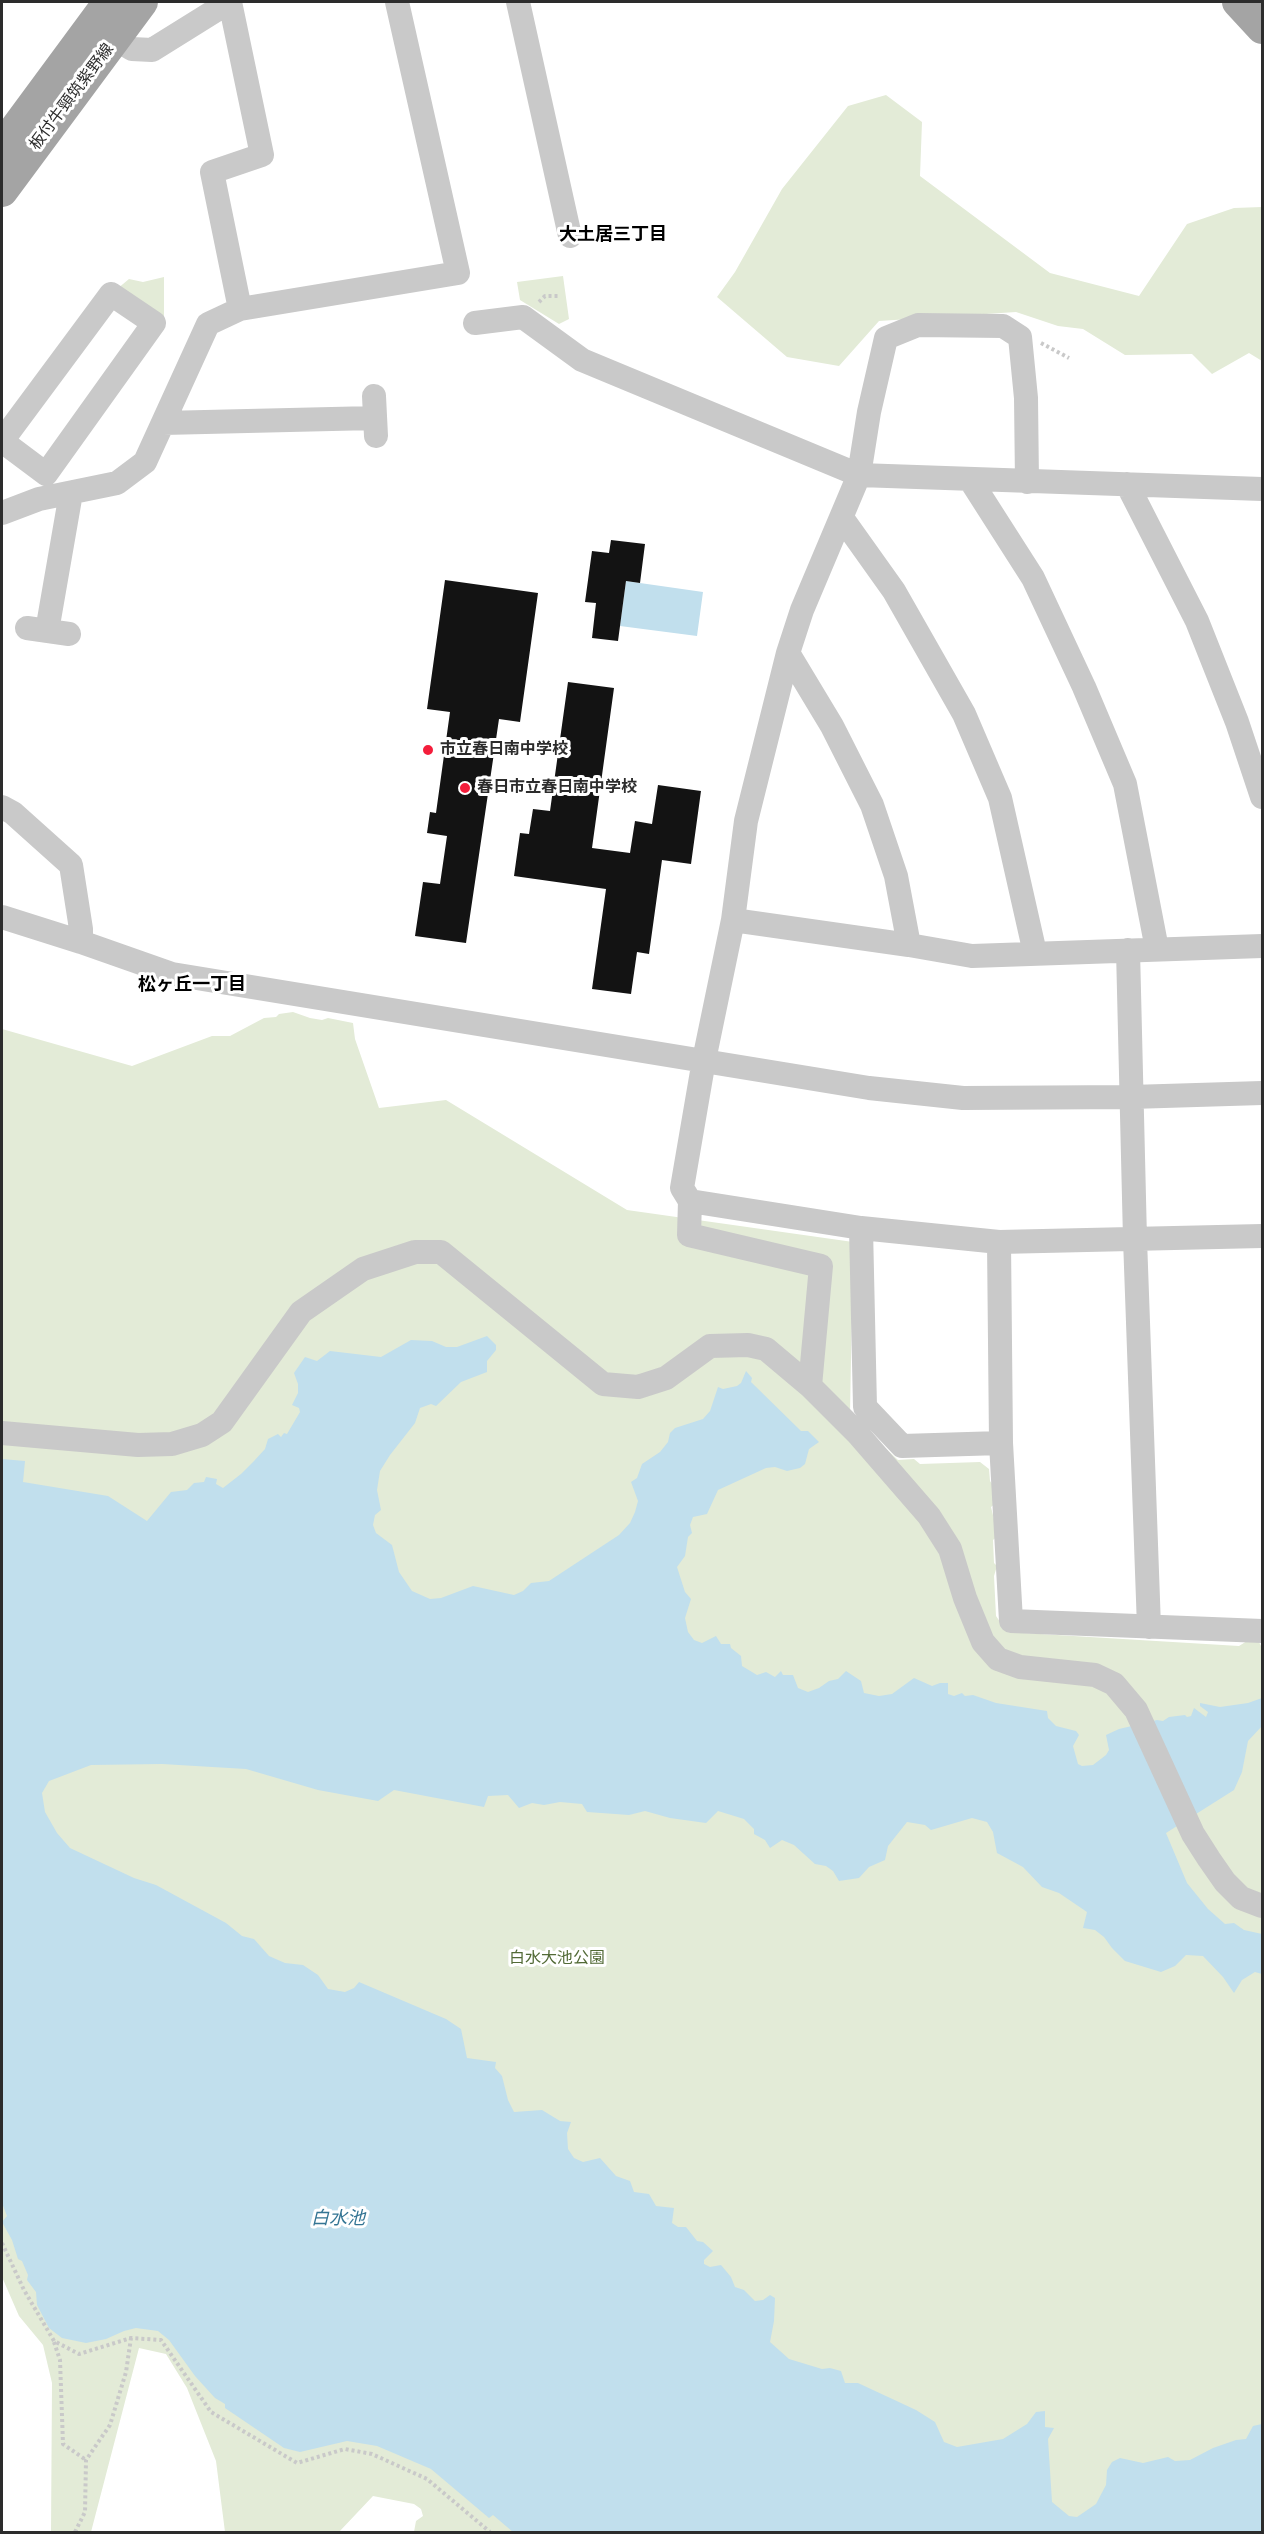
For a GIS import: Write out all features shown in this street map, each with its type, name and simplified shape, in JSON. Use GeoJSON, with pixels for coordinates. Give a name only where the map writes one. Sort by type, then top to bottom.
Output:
{"type":"FeatureCollection","features":[{"type":"Feature","properties":{"kind":"main road","name":"板付牛頸筑紫野線"},"geometry":{"type":"LineString","coordinates":[[2,147],[109,2]]}},
{"type":"Feature","properties":{"kind":"main road","name":"板付牛頸筑紫野線"},"geometry":{"type":"LineString","coordinates":[[2,191],[142,2]]}},
{"type":"Feature","properties":{"kind":"main road"},"geometry":{"type":"LineString","coordinates":[[1238,2],[1263,28]]}},
{"type":"Feature","properties":{"kind":"street"},"geometry":{"type":"LineString","coordinates":[[115,39],[132,49],[152,50],[230,2],[262,155],[212,171],[240,309]]}},
{"type":"Feature","properties":{"kind":"street"},"geometry":{"type":"LineString","coordinates":[[2,513],[39,499],[117,483],[145,462],[208,324],[240,309],[458,273],[397,2]]}},
{"type":"Feature","properties":{"kind":"street"},"geometry":{"type":"LineString","coordinates":[[518,2],[570,236]]}},
{"type":"Feature","properties":{"kind":"street"},"geometry":{"type":"LineString","coordinates":[[111,294],[154,323],[46,474],[2,441],[111,294]]}},
{"type":"Feature","properties":{"kind":"street"},"geometry":{"type":"LineString","coordinates":[[475,323],[523,317],[582,360],[859,475],[971,481],[1263,489]]}},
{"type":"Feature","properties":{"kind":"street"},"geometry":{"type":"LineString","coordinates":[[810,1386],[820,1266],[690,1235],[690,1202],[682,1188],[704,1060],[733,920],[746,821],[788,653],[802,610],[859,475],[869,412],[886,338],[918,325],[1003,326],[1020,337],[1026,398],[1027,482]]}},
{"type":"Feature","properties":{"kind":"street"},"geometry":{"type":"LineString","coordinates":[[163,423],[375,417]]}},
{"type":"Feature","properties":{"kind":"street"},"geometry":{"type":"LineString","coordinates":[[971,481],[1033,578],[1084,687],[1125,784],[1153,918],[1157,949]]}},
{"type":"Feature","properties":{"kind":"street"},"geometry":{"type":"LineString","coordinates":[[1127,484],[1197,621],[1237,722],[1263,797]]}},
{"type":"Feature","properties":{"kind":"street"},"geometry":{"type":"LineString","coordinates":[[48,631],[71,493]]}},
{"type":"Feature","properties":{"kind":"street"},"geometry":{"type":"LineString","coordinates":[[842,518],[894,591],[964,714],[1000,798],[1035,953]]}},
{"type":"Feature","properties":{"kind":"street"},"geometry":{"type":"LineString","coordinates":[[788,653],[832,726],[872,805],[896,876],[909,945]]}},
{"type":"Feature","properties":{"kind":"street"},"geometry":{"type":"LineString","coordinates":[[2,807],[13,813],[71,865],[81,942]]}},
{"type":"Feature","properties":{"kind":"street"},"geometry":{"type":"LineString","coordinates":[[2,917],[172,974],[869,1088],[963,1098],[1263,1093]]}},
{"type":"Feature","properties":{"kind":"street"},"geometry":{"type":"LineString","coordinates":[[733,920],[972,956],[1263,946]]}},
{"type":"Feature","properties":{"kind":"street"},"geometry":{"type":"LineString","coordinates":[[1128,950],[1135,1239],[1149,1626]]}},
{"type":"Feature","properties":{"kind":"street"},"geometry":{"type":"LineString","coordinates":[[690,1202],[861,1228],[999,1242],[1263,1236]]}},
{"type":"Feature","properties":{"kind":"street"},"geometry":{"type":"LineString","coordinates":[[861,1228],[865,1407],[902,1446],[1001,1443]]}},
{"type":"Feature","properties":{"kind":"street"},"geometry":{"type":"LineString","coordinates":[[999,1242],[1001,1443],[1011,1621],[1263,1631]]}},
{"type":"Feature","properties":{"kind":"street"},"geometry":{"type":"LineString","coordinates":[[2,1433],[138,1445],[172,1444],[202,1435],[222,1422],[301,1312],[363,1269],[415,1252],[441,1252],[603,1384],[638,1388],[666,1378],[710,1346],[748,1344],[766,1349],[810,1386],[857,1434],[929,1516],[950,1549],[965,1598],[983,1642],[998,1659],[1020,1667],[1095,1675],[1114,1684],[1136,1710],[1193,1834],[1225,1882],[1241,1898],[1263,1906]]}},
{"type":"Feature","properties":{"kind":"path"},"geometry":{"type":"LineString","coordinates":[[2,2243],[24,2290],[54,2341],[60,2360],[63,2444],[86,2460]]}},
{"type":"Feature","properties":{"kind":"path"},"geometry":{"type":"LineString","coordinates":[[54,2341],[79,2354],[131,2338],[161,2340],[211,2412],[297,2463],[345,2449],[372,2454],[427,2479],[490,2532]]}},
{"type":"Feature","properties":{"kind":"path"},"geometry":{"type":"LineString","coordinates":[[75,2532],[86,2512],[86,2460],[110,2425],[126,2372],[131,2338]]}},
{"type":"Feature","properties":{"kind":"green space"},"geometry":{"type":"Polygon","coordinates":[[[886,95],[922,122],[920,176],[1050,273],[1139,296],[1187,224],[1234,208],[1262,207],[1262,361],[1249,353],[1212,374],[1192,354],[1125,355],[1083,329],[1058,326],[1016,312],[879,321],[839,366],[787,357],[717,297],[735,272],[782,189],[848,106],[886,95]]]}},
{"type":"Feature","properties":{"kind":"green space"},"geometry":{"type":"Polygon","coordinates":[[[563,276],[569,319],[559,324],[520,300],[517,282],[563,276]]]}},
{"type":"Feature","properties":{"kind":"green space"},"geometry":{"type":"Polygon","coordinates":[[[164,277],[164,316],[154,323],[111,294],[129,279],[143,282],[164,277]]]}},
{"type":"Feature","properties":{"kind":"green space","name":"白水大池公園"},"geometry":{"type":"Polygon","coordinates":[[[293,1012],[310,1018],[322,1020],[328,1018],[353,1023],[355,1039],[379,1108],[446,1100],[627,1210],[853,1242],[850,1415],[898,1460],[914,1459],[920,1464],[980,1462],[989,1469],[990,1481],[995,1488],[997,1502],[991,1507],[998,1536],[993,1540],[994,1563],[997,1566],[994,1576],[996,1616],[1007,1632],[1239,1646],[1247,1641],[1259,1642],[1262,1648],[1262,2532],[414,2532],[416,2521],[423,2516],[421,2509],[414,2504],[373,2496],[339,2532],[225,2532],[216,2461],[187,2388],[166,2354],[139,2348],[91,2532],[51,2532],[52,2383],[43,2345],[19,2316],[2,2277],[2,1029],[132,1066],[212,1036],[230,1036],[264,1018],[293,1012]]]}},
{"type":"Feature","properties":{"kind":"water"},"geometry":{"type":"Polygon","coordinates":[[[626,581],[703,592],[697,636],[620,626],[626,581]]]}},
{"type":"Feature","properties":{"kind":"water","name":"白水池"},"geometry":{"type":"Polygon","coordinates":[[[487,1336],[496,1345],[496,1350],[487,1361],[487,1372],[461,1382],[436,1406],[431,1404],[420,1408],[415,1423],[380,1471],[377,1490],[381,1510],[375,1515],[373,1525],[376,1533],[392,1545],[399,1572],[412,1591],[430,1599],[441,1598],[473,1586],[514,1595],[523,1591],[531,1583],[549,1581],[619,1535],[630,1523],[635,1512],[638,1501],[631,1482],[637,1478],[642,1464],[660,1452],[675,1428],[703,1419],[710,1411],[718,1387],[723,1389],[737,1386],[741,1383],[746,1371],[752,1378],[751,1382],[801,1431],[808,1431],[819,1442],[809,1449],[805,1464],[800,1468],[787,1471],[775,1467],[766,1468],[718,1490],[707,1514],[693,1517],[690,1525],[692,1533],[688,1537],[685,1556],[677,1567],[685,1592],[691,1599],[685,1618],[688,1632],[694,1640],[702,1643],[716,1636],[721,1644],[730,1644],[731,1648],[741,1656],[742,1666],[757,1675],[766,1672],[775,1677],[781,1671],[783,1675],[793,1675],[798,1688],[808,1692],[838,1679],[846,1671],[861,1681],[864,1693],[879,1696],[892,1694],[914,1678],[932,1686],[948,1683],[948,1694],[954,1696],[962,1693],[965,1696],[973,1695],[996,1703],[1047,1711],[1048,1718],[1056,1726],[1076,1731],[1079,1735],[1073,1746],[1078,1764],[1082,1766],[1093,1765],[1106,1755],[1109,1750],[1106,1735],[1119,1729],[1157,1720],[1163,1721],[1169,1717],[1191,1716],[1194,1708],[1206,1717],[1208,1712],[1200,1706],[1200,1703],[1220,1707],[1248,1703],[1262,1698],[1262,1726],[1248,1741],[1242,1772],[1234,1790],[1166,1833],[1187,1883],[1208,1909],[1225,1924],[1234,1923],[1244,1930],[1262,1934],[1262,1974],[1255,1972],[1242,1980],[1234,1993],[1223,1977],[1203,1956],[1186,1955],[1175,1966],[1161,1972],[1125,1961],[1104,1937],[1095,1930],[1083,1928],[1087,1912],[1059,1893],[1042,1887],[1023,1867],[997,1853],[993,1832],[987,1822],[972,1818],[931,1830],[925,1825],[907,1822],[888,1846],[885,1860],[869,1867],[859,1878],[839,1881],[833,1871],[826,1866],[815,1864],[794,1845],[782,1840],[770,1848],[765,1840],[754,1834],[754,1829],[744,1819],[718,1811],[706,1823],[670,1818],[645,1811],[629,1815],[587,1812],[582,1804],[560,1802],[544,1805],[532,1803],[519,1808],[508,1795],[488,1796],[484,1807],[394,1790],[378,1801],[318,1790],[246,1769],[162,1764],[91,1765],[49,1781],[42,1793],[45,1812],[57,1833],[70,1848],[134,1878],[156,1885],[226,1923],[242,1936],[254,1939],[269,1956],[285,1963],[303,1965],[318,1975],[328,1989],[345,1992],[354,1988],[359,1982],[446,2019],[461,2029],[467,2058],[496,2062],[495,2068],[502,2076],[508,2100],[514,2112],[542,2110],[560,2121],[571,2122],[567,2133],[568,2149],[574,2158],[583,2162],[600,2158],[616,2176],[630,2181],[634,2192],[649,2194],[656,2206],[674,2208],[672,2223],[678,2227],[686,2227],[697,2241],[703,2242],[713,2251],[704,2260],[704,2264],[710,2267],[721,2265],[731,2277],[735,2287],[744,2290],[755,2301],[763,2300],[770,2295],[775,2298],[770,2342],[789,2359],[822,2369],[830,2368],[841,2371],[845,2383],[858,2383],[916,2410],[935,2422],[944,2442],[957,2447],[1003,2439],[1027,2424],[1036,2412],[1045,2411],[1045,2427],[1054,2428],[1048,2439],[1052,2502],[1069,2516],[1077,2517],[1096,2504],[1106,2485],[1107,2470],[1112,2462],[1120,2458],[1143,2463],[1168,2457],[1175,2461],[1190,2460],[1213,2448],[1246,2439],[1253,2426],[1262,2424],[1262,2532],[513,2532],[493,2515],[489,2518],[431,2469],[377,2446],[347,2441],[300,2452],[284,2448],[225,2408],[225,2404],[215,2398],[195,2376],[169,2340],[158,2331],[136,2328],[106,2339],[86,2343],[62,2338],[49,2328],[37,2305],[36,2292],[27,2280],[28,2275],[22,2261],[18,2259],[12,2240],[2,2222],[7,2216],[2,2203],[2,1459],[25,1461],[23,1482],[108,1496],[147,1521],[171,1492],[187,1490],[194,1483],[204,1482],[206,1477],[217,1479],[216,1484],[223,1488],[254,1461],[265,1449],[268,1439],[278,1434],[281,1437],[284,1433],[287,1434],[300,1412],[299,1408],[292,1405],[298,1393],[294,1373],[305,1357],[317,1361],[330,1351],[381,1357],[411,1340],[432,1341],[446,1347],[457,1347],[487,1336]]]}},
{"type":"Feature","properties":{"kind":"building"},"geometry":{"type":"Polygon","coordinates":[[[611,540],[645,544],[640,583],[626,581],[618,641],[592,638],[596,603],[585,602],[592,551],[609,553],[611,540]]]}},
{"type":"Feature","properties":{"kind":"building"},"geometry":{"type":"Polygon","coordinates":[[[445,580],[538,593],[520,722],[499,719],[466,943],[415,936],[423,882],[440,884],[447,836],[427,833],[430,812],[436,813],[450,712],[427,709],[445,580]]]}},
{"type":"Feature","properties":{"kind":"building"},"geometry":{"type":"Polygon","coordinates":[[[568,682],[614,688],[592,848],[630,853],[635,821],[652,824],[658,785],[701,791],[691,864],[662,860],[649,954],[637,952],[631,994],[592,989],[606,889],[514,876],[520,833],[529,834],[533,809],[550,811],[568,682]]]}},
{"type":"Feature","properties":{"kind":"place","name":"市立春日南中学校"},"geometry":{"type":"Point","coordinates":[428,750]}},
{"type":"Feature","properties":{"kind":"place","name":"春日市立春日南中学校"},"geometry":{"type":"Point","coordinates":[465,788]}},
{"type":"Feature","properties":{"kind":"district","name":"大土居三丁目"},"geometry":{"type":"Point","coordinates":[613,235]}},
{"type":"Feature","properties":{"kind":"district","name":"松ヶ丘一丁目"},"geometry":{"type":"Point","coordinates":[192,985]}}]}
